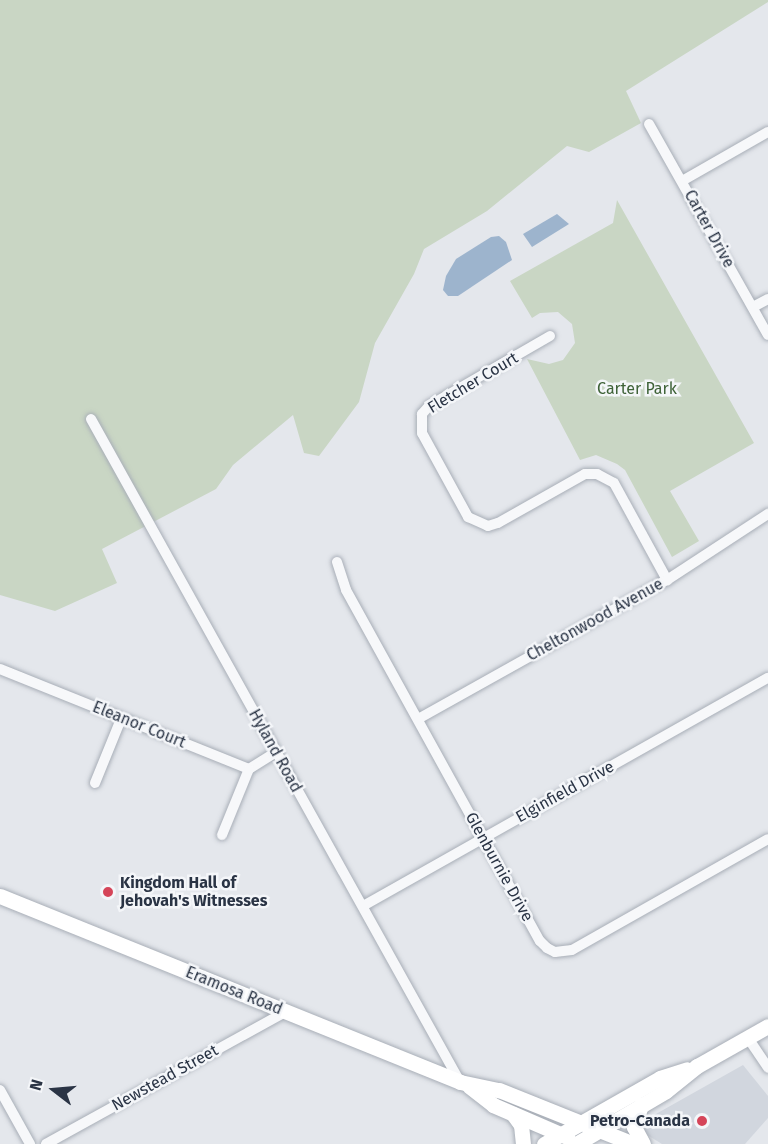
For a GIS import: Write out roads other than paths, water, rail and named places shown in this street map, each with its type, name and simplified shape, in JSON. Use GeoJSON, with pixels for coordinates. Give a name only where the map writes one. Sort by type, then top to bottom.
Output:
{"type":"FeatureCollection","features":[{"type":"Feature","properties":{"kind":"main road","name":"Eramosa Road"},"geometry":{"type":"LineString","coordinates":[[0,896],[465,1084],[499,1090],[634,1144]]}},
{"type":"Feature","properties":{"kind":"main road"},"geometry":{"type":"LineString","coordinates":[[580,1143],[666,1091],[697,1066],[768,1026]]}},
{"type":"Feature","properties":{"kind":"main road"},"geometry":{"type":"LineString","coordinates":[[544,1144],[660,1078],[697,1066]]}},
{"type":"Feature","properties":{"kind":"main road","name":"Eramosa Road"},"geometry":{"type":"LineString","coordinates":[[465,1084],[493,1105],[580,1143]]}},
{"type":"Feature","properties":{"kind":"main road"},"geometry":{"type":"LineString","coordinates":[[641,1105],[634,1127],[643,1144]]}},
{"type":"Feature","properties":{"kind":"main road"},"geometry":{"type":"LineString","coordinates":[[513,1114],[521,1125],[523,1144]]}},
{"type":"Feature","properties":{"kind":"street","name":"Carter Drive"},"geometry":{"type":"LineString","coordinates":[[649,124],[768,335]]}},
{"type":"Feature","properties":{"kind":"street"},"geometry":{"type":"LineString","coordinates":[[682,181],[768,132]]}},
{"type":"Feature","properties":{"kind":"street"},"geometry":{"type":"LineString","coordinates":[[753,307],[768,298]]}},
{"type":"Feature","properties":{"kind":"street","name":"Fletcher Court"},"geometry":{"type":"LineString","coordinates":[[550,336],[429,406],[422,414],[422,433],[468,517],[488,526],[498,523],[585,474],[597,474],[614,483],[667,580]]}},
{"type":"Feature","properties":{"kind":"street","name":"Hyland Road"},"geometry":{"type":"LineString","coordinates":[[91,419],[276,752],[465,1084]]}},
{"type":"Feature","properties":{"kind":"street","name":"Cheltonwood Avenue"},"geometry":{"type":"LineString","coordinates":[[418,719],[667,580],[768,514]]}},
{"type":"Feature","properties":{"kind":"street","name":"Glenburnie Drive"},"geometry":{"type":"LineString","coordinates":[[338,562],[346,590],[540,941],[555,952],[572,950],[768,839]]}},
{"type":"Feature","properties":{"kind":"street","name":"Eleanor Court"},"geometry":{"type":"LineString","coordinates":[[0,669],[249,769]]}},
{"type":"Feature","properties":{"kind":"street","name":"Elginfield Drive"},"geometry":{"type":"LineString","coordinates":[[363,906],[768,678]]}},
{"type":"Feature","properties":{"kind":"street"},"geometry":{"type":"LineString","coordinates":[[95,783],[121,719]]}},
{"type":"Feature","properties":{"kind":"street"},"geometry":{"type":"LineString","coordinates":[[222,835],[249,769],[276,752]]}},
{"type":"Feature","properties":{"kind":"street","name":"Newstead Street"},"geometry":{"type":"LineString","coordinates":[[46,1144],[285,1012]]}},
{"type":"Feature","properties":{"kind":"street"},"geometry":{"type":"LineString","coordinates":[[748,1038],[768,1068]]}},
{"type":"Feature","properties":{"kind":"street"},"geometry":{"type":"LineString","coordinates":[[0,1090],[30,1144]]}},
{"type":"Feature","properties":{"kind":"water"},"geometry":{"type":"Polygon","coordinates":[[[557,214],[569,224],[532,247],[523,234],[557,214]]]}},
{"type":"Feature","properties":{"kind":"water"},"geometry":{"type":"Polygon","coordinates":[[[499,236],[506,242],[512,260],[458,296],[448,296],[443,290],[446,276],[456,259],[491,237],[499,236]]]}},
{"type":"Feature","properties":{"kind":"place","name":"Kingdom Hall of Jehovah's Witnesses"},"geometry":{"type":"Point","coordinates":[108,892]}},
{"type":"Feature","properties":{"kind":"place","name":"Petro-Canada"},"geometry":{"type":"Point","coordinates":[702,1121]}},
{"type":"Feature","properties":{"kind":"park label","name":"Carter Park"},"geometry":{"type":"Point","coordinates":[637,389]}}]}
